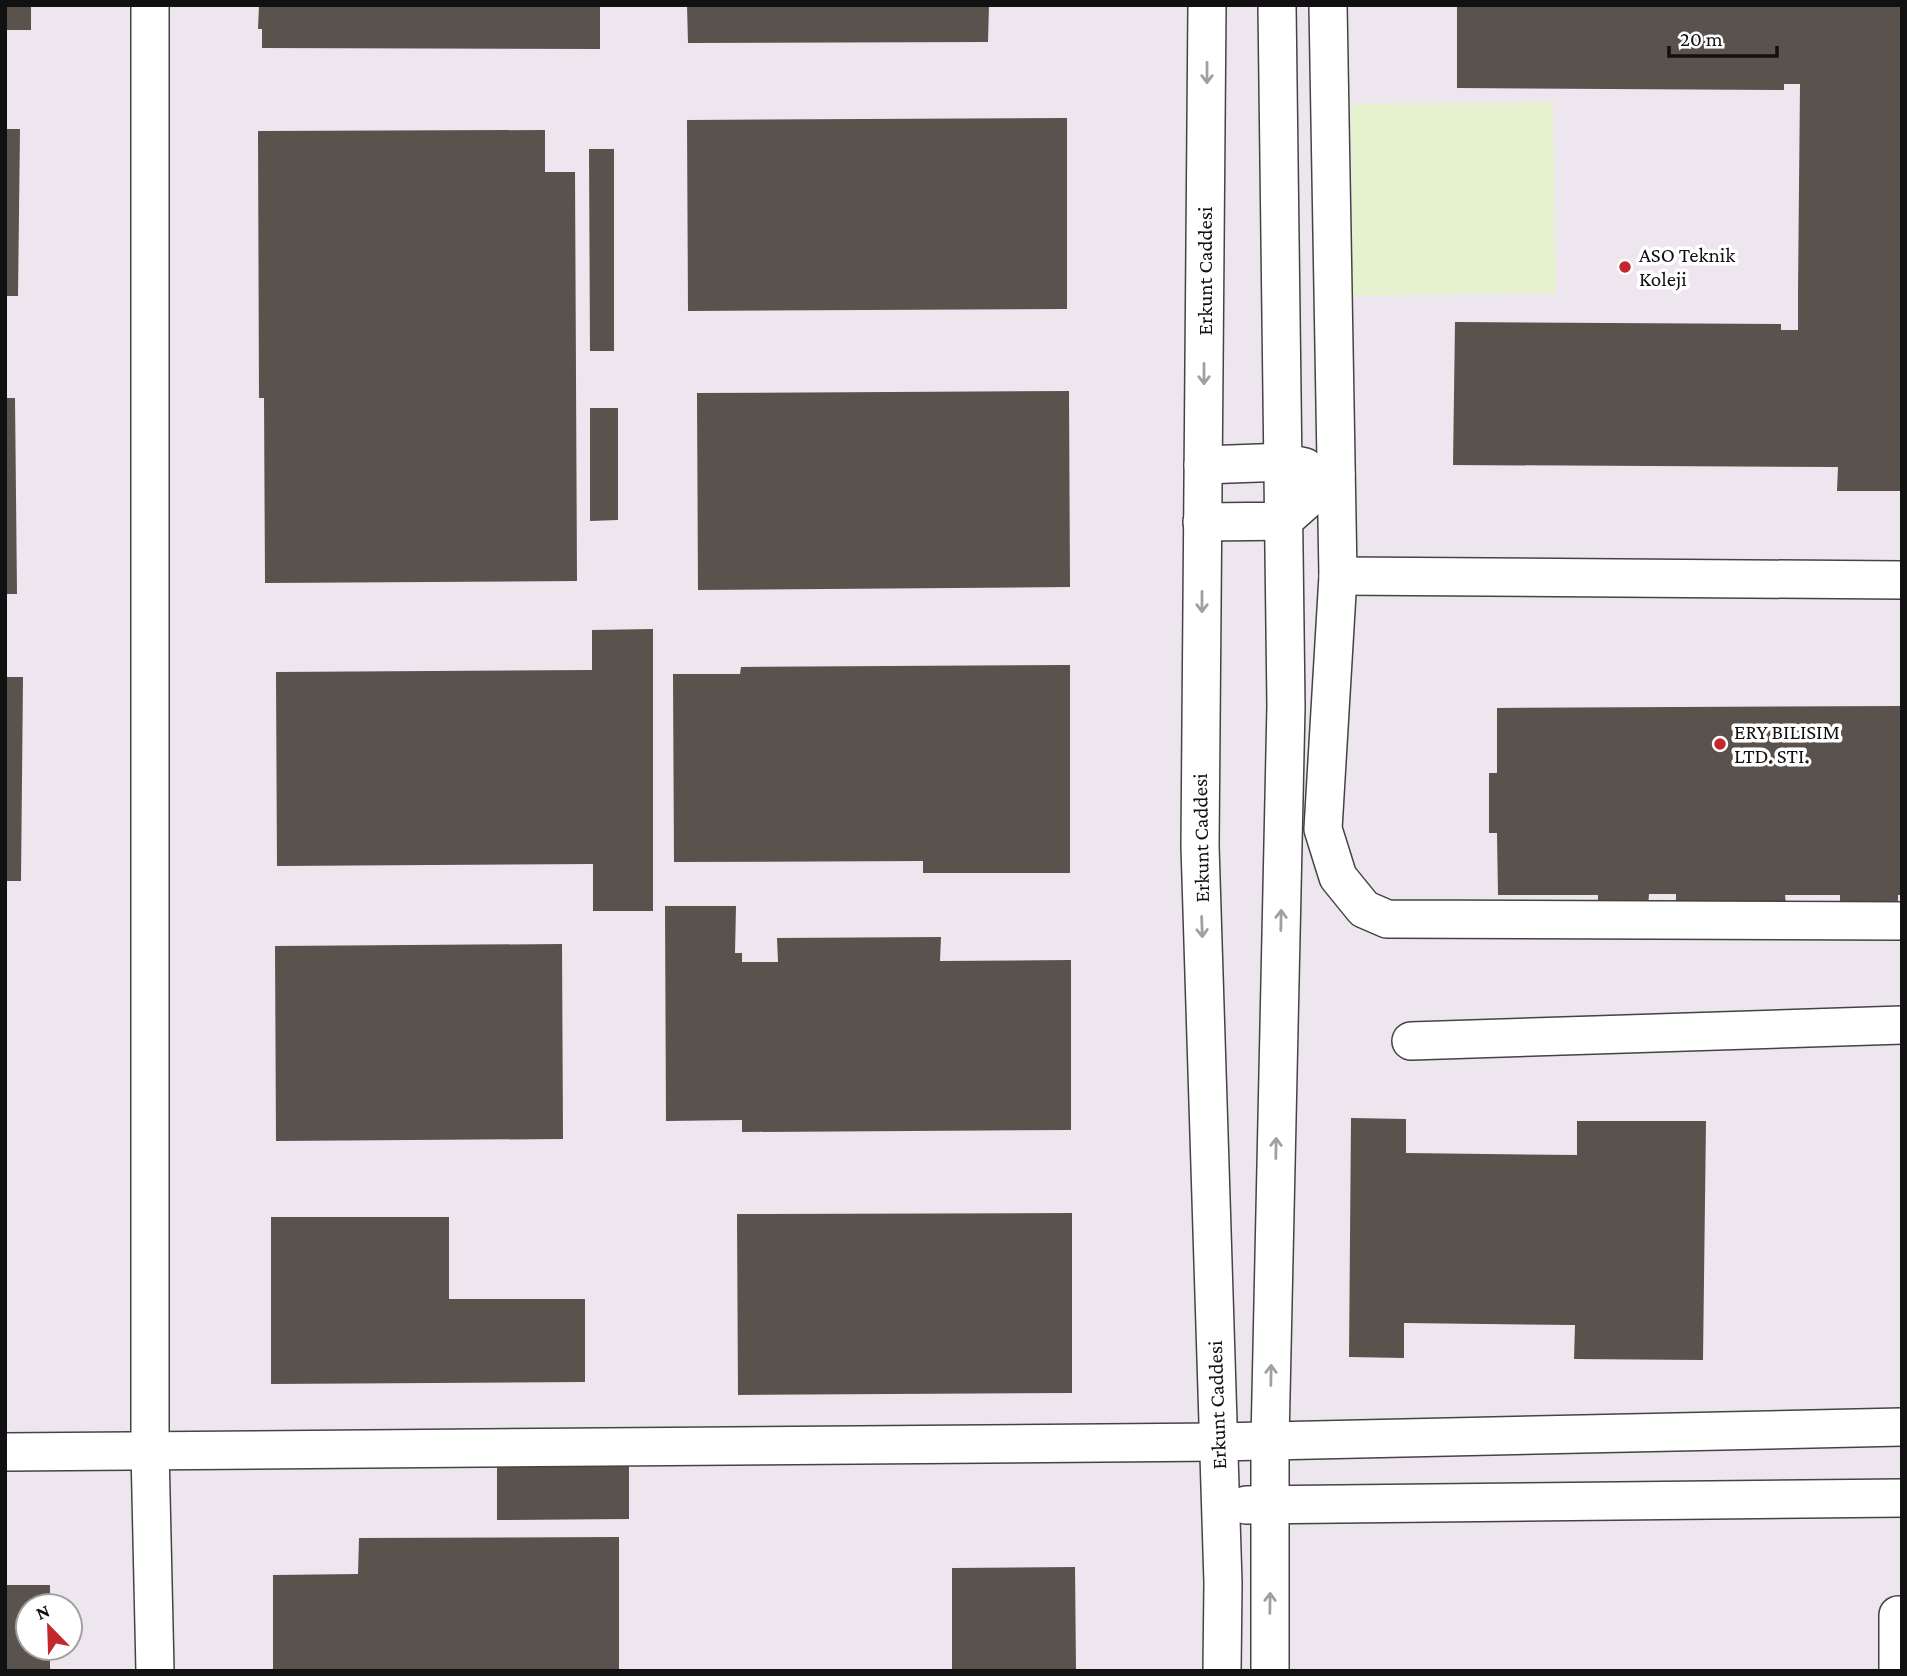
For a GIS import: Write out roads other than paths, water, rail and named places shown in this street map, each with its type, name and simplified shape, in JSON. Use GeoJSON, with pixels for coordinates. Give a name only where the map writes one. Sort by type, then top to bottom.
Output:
{"type":"FeatureCollection","features":[{"type":"Feature","properties":{"kind":"street"},"geometry":{"type":"LineString","coordinates":[[150,5],[150,1450],[155,1671]]}},
{"type":"Feature","properties":{"kind":"street","name":"Erkunt Caddesi"},"geometry":{"type":"LineString","coordinates":[[1207,5],[1200,846],[1223,1583],[1222,1671]]}},
{"type":"Feature","properties":{"kind":"street"},"geometry":{"type":"LineString","coordinates":[[1270,1671],[1270,1441],[1286,706],[1277,5]]}},
{"type":"Feature","properties":{"kind":"street"},"geometry":{"type":"LineString","coordinates":[[1328,5],[1338,576],[1323,829],[1338,877],[1364,909],[1387,919],[1902,921]]}},
{"type":"Feature","properties":{"kind":"street"},"geometry":{"type":"LineString","coordinates":[[1203,465],[1283,462],[1336,474]]}},
{"type":"Feature","properties":{"kind":"street"},"geometry":{"type":"LineString","coordinates":[[1202,522],[1283,521],[1336,474]]}},
{"type":"Feature","properties":{"kind":"street"},"geometry":{"type":"LineString","coordinates":[[1338,576],[1902,580]]}},
{"type":"Feature","properties":{"kind":"street"},"geometry":{"type":"LineString","coordinates":[[1411,1041],[1902,1025]]}},
{"type":"Feature","properties":{"kind":"street"},"geometry":{"type":"LineString","coordinates":[[5,1452],[1219,1442],[1902,1427]]}},
{"type":"Feature","properties":{"kind":"street"},"geometry":{"type":"LineString","coordinates":[[1220,1504],[1902,1497]]}},
{"type":"Feature","properties":{"kind":"street"},"geometry":{"type":"LineString","coordinates":[[1898,1615],[1898,1671]]}},
{"type":"Feature","properties":{"kind":"place","name":"ASO Teknik Koleji"},"geometry":{"type":"Point","coordinates":[1625,267]}},
{"type":"Feature","properties":{"kind":"place","name":"ERY BILISIM LTD. STI."},"geometry":{"type":"Point","coordinates":[1720,744]}}]}
